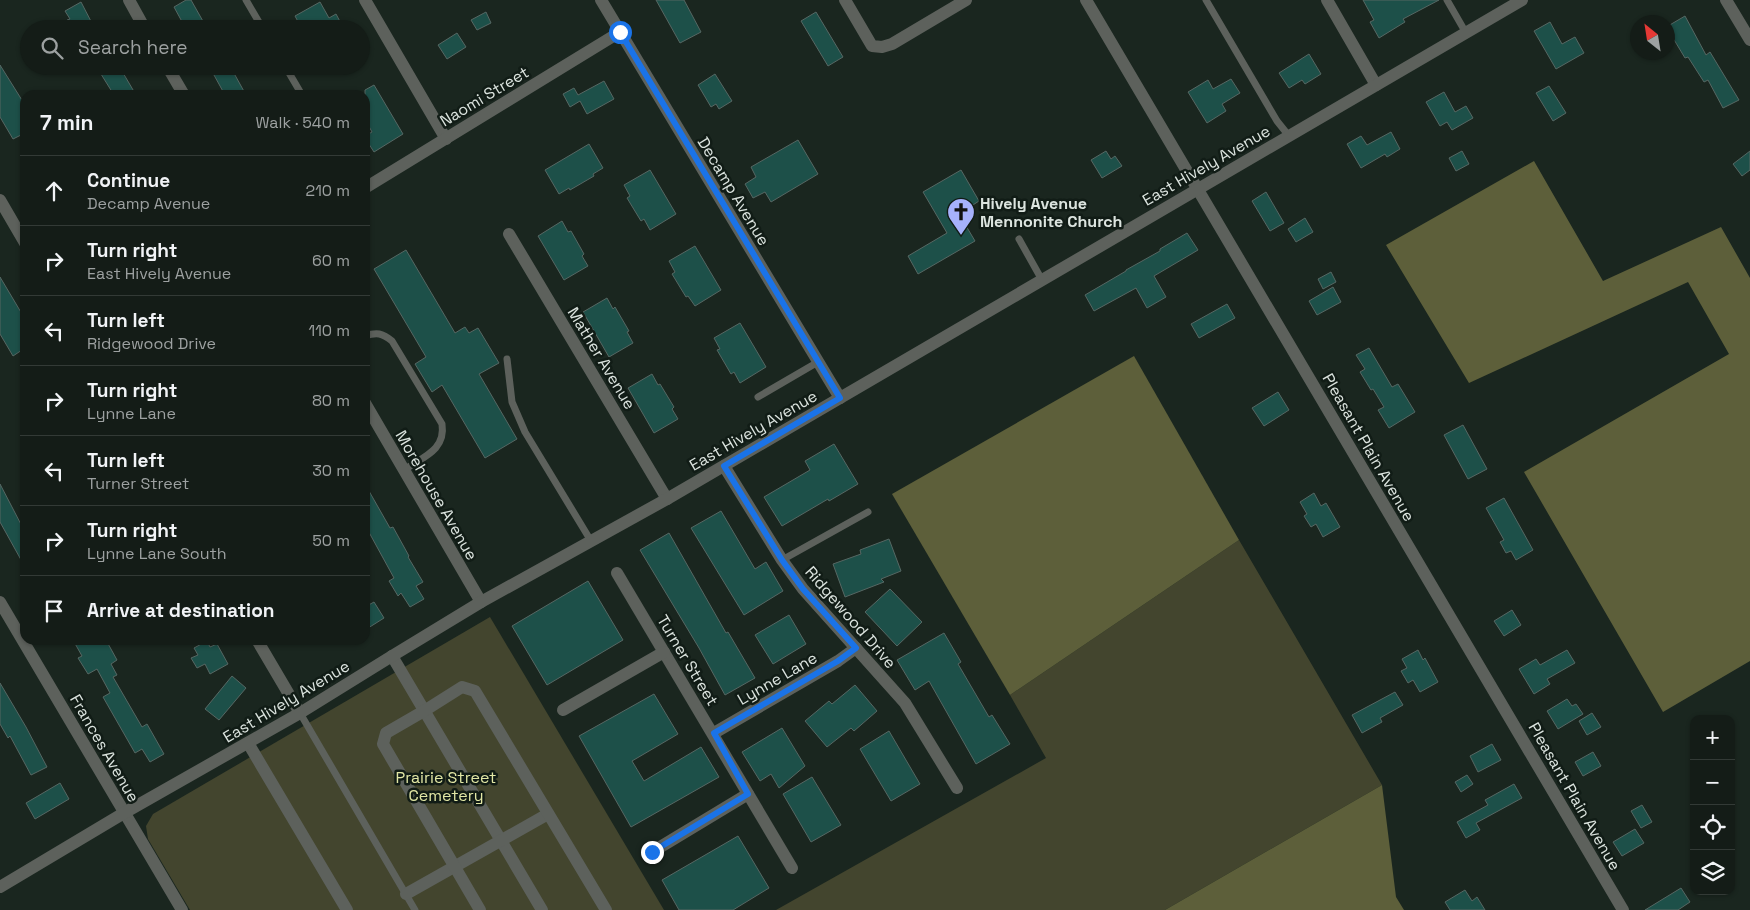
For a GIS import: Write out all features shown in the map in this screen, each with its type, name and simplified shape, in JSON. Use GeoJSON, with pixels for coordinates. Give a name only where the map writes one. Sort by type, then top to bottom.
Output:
{"type":"FeatureCollection","features":[{"type":"Feature","properties":{"kind":"street"},"geometry":{"type":"LineString","coordinates":[[128,0],[140,20]]}},
{"type":"Feature","properties":{"kind":"street"},"geometry":{"type":"LineString","coordinates":[[365,0],[446,139]]}},
{"type":"Feature","properties":{"kind":"street","name":"Decamp Avenue"},"geometry":{"type":"LineString","coordinates":[[601,0],[840,398]]}},
{"type":"Feature","properties":{"kind":"street"},"geometry":{"type":"LineString","coordinates":[[845,0],[872,46],[882,47],[892,44],[966,0]]}},
{"type":"Feature","properties":{"kind":"street","name":"Pleasant Plain Avenue"},"geometry":{"type":"LineString","coordinates":[[1086,0],[1623,910]]}},
{"type":"Feature","properties":{"kind":"street"},"geometry":{"type":"LineString","coordinates":[[1327,0],[1376,85]]}},
{"type":"Feature","properties":{"kind":"street","name":"East Hively Avenue"},"geometry":{"type":"LineString","coordinates":[[0,887],[124,813],[300,713],[481,602],[667,499],[1522,0]]}},
{"type":"Feature","properties":{"kind":"street"},"geometry":{"type":"LineString","coordinates":[[1726,0],[1750,40]]}},
{"type":"Feature","properties":{"kind":"street","name":"Naomi Street"},"geometry":{"type":"LineString","coordinates":[[370,185],[620,32]]}},
{"type":"Feature","properties":{"kind":"street"},"geometry":{"type":"LineString","coordinates":[[172,75],[181,90]]}},
{"type":"Feature","properties":{"kind":"street"},"geometry":{"type":"LineString","coordinates":[[0,200],[20,234]]}},
{"type":"Feature","properties":{"kind":"street","name":"Mather Avenue"},"geometry":{"type":"LineString","coordinates":[[509,234],[667,499]]}},
{"type":"Feature","properties":{"kind":"street","name":"Morehouse Avenue"},"geometry":{"type":"LineString","coordinates":[[370,412],[481,602]]}},
{"type":"Feature","properties":{"kind":"street","name":"Ridgewood Drive"},"geometry":{"type":"LineString","coordinates":[[724,466],[782,560],[803,589],[905,704],[957,788]]}},
{"type":"Feature","properties":{"kind":"street","name":"Turner Street"},"geometry":{"type":"LineString","coordinates":[[617,573],[714,733],[792,868]]}},
{"type":"Feature","properties":{"kind":"street","name":"Frances Avenue"},"geometry":{"type":"LineString","coordinates":[[0,602],[20,636]]}},
{"type":"Feature","properties":{"kind":"street","name":"Frances Avenue"},"geometry":{"type":"LineString","coordinates":[[25,645],[182,910]]}},
{"type":"Feature","properties":{"kind":"street"},"geometry":{"type":"LineString","coordinates":[[260,645],[300,713]]}},
{"type":"Feature","properties":{"kind":"street","name":"Lynne Lane"},"geometry":{"type":"LineString","coordinates":[[714,733],[838,661],[856,648]]}},
{"type":"Feature","properties":{"kind":"street"},"geometry":{"type":"LineString","coordinates":[[563,710],[664,652]]}},
{"type":"Feature","properties":{"kind":"street"},"geometry":{"type":"LineString","coordinates":[[392,656],[542,910]]}},
{"type":"Feature","properties":{"kind":"street"},"geometry":{"type":"LineString","coordinates":[[480,910],[383,744],[386,733],[424,712],[462,687],[475,691],[606,910]]}},
{"type":"Feature","properties":{"kind":"street"},"geometry":{"type":"LineString","coordinates":[[248,743],[347,910]]}},
{"type":"Feature","properties":{"kind":"street"},"geometry":{"type":"LineString","coordinates":[[652,852],[748,794]]}},
{"type":"Feature","properties":{"kind":"street"},"geometry":{"type":"LineString","coordinates":[[406,894],[548,814]]}},
{"type":"Feature","properties":{"kind":"lane"},"geometry":{"type":"LineString","coordinates":[[246,0],[257,20]]}},
{"type":"Feature","properties":{"kind":"lane"},"geometry":{"type":"LineString","coordinates":[[1206,0],[1277,121],[1289,136]]}},
{"type":"Feature","properties":{"kind":"lane"},"geometry":{"type":"LineString","coordinates":[[1447,0],[1466,33]]}},
{"type":"Feature","properties":{"kind":"lane"},"geometry":{"type":"LineString","coordinates":[[290,75],[299,90]]}},
{"type":"Feature","properties":{"kind":"lane"},"geometry":{"type":"LineString","coordinates":[[1019,238],[1042,280]]}},
{"type":"Feature","properties":{"kind":"lane"},"geometry":{"type":"LineString","coordinates":[[370,334],[383,334],[392,341],[442,424],[443,434],[440,443],[434,450],[404,470]]}},
{"type":"Feature","properties":{"kind":"lane"},"geometry":{"type":"LineString","coordinates":[[507,358],[512,402],[525,432],[591,542]]}},
{"type":"Feature","properties":{"kind":"lane"},"geometry":{"type":"LineString","coordinates":[[758,397],[818,362]]}},
{"type":"Feature","properties":{"kind":"lane"},"geometry":{"type":"LineString","coordinates":[[782,560],[868,512]]}},
{"type":"Feature","properties":{"kind":"lane"},"geometry":{"type":"LineString","coordinates":[[300,713],[415,910]]}},
{"type":"Feature","properties":{"kind":"green space"},"geometry":{"type":"Polygon","coordinates":[[[1534,161],[1603,281],[1721,227],[1750,278],[1750,661],[1663,712],[1524,472],[1729,354],[1688,282],[1469,383],[1386,245],[1534,161]]]}},
{"type":"Feature","properties":{"kind":"green space"},"geometry":{"type":"Polygon","coordinates":[[[1134,356],[1239,540],[1010,695],[892,494],[1134,356]]]}},
{"type":"Feature","properties":{"kind":"green space"},"geometry":{"type":"Polygon","coordinates":[[[1239,540],[1382,785],[1165,910],[776,910],[1046,758],[1010,695],[1239,540]]]}},
{"type":"Feature","properties":{"kind":"green space","name":"Prairie Street Cemetery"},"geometry":{"type":"Polygon","coordinates":[[[490,617],[664,910],[190,910],[148,839],[146,826],[153,814],[490,617]]]}},
{"type":"Feature","properties":{"kind":"green space"},"geometry":{"type":"Polygon","coordinates":[[[1382,785],[1396,897],[1404,910],[1165,910],[1382,785]]]}},
{"type":"Feature","properties":{"kind":"building"},"geometry":{"type":"Polygon","coordinates":[[[186,0],[191,0],[202,20],[181,20],[174,7],[186,0]]]}},
{"type":"Feature","properties":{"kind":"building"},"geometry":{"type":"Polygon","coordinates":[[[656,0],[684,0],[701,32],[680,43],[656,0]]]}},
{"type":"Feature","properties":{"kind":"building"},"geometry":{"type":"Polygon","coordinates":[[[1363,0],[1439,0],[1403,19],[1405,22],[1379,38],[1370,22],[1374,20],[1363,0]]]}},
{"type":"Feature","properties":{"kind":"building"},"geometry":{"type":"Polygon","coordinates":[[[81,2],[90,20],[67,20],[70,19],[65,11],[81,2]]]}},
{"type":"Feature","properties":{"kind":"building"},"geometry":{"type":"Polygon","coordinates":[[[320,2],[329,18],[336,14],[339,20],[297,20],[295,16],[320,2]]]}},
{"type":"Feature","properties":{"kind":"building"},"geometry":{"type":"Polygon","coordinates":[[[486,12],[491,23],[477,30],[471,20],[486,12]]]}},
{"type":"Feature","properties":{"kind":"building"},"geometry":{"type":"Polygon","coordinates":[[[816,12],[843,57],[828,66],[801,21],[816,12]]]}},
{"type":"Feature","properties":{"kind":"building"},"geometry":{"type":"Polygon","coordinates":[[[1685,16],[1706,55],[1710,52],[1739,100],[1723,108],[1708,80],[1704,82],[1688,57],[1685,58],[1675,41],[1675,22],[1685,16]]]}},
{"type":"Feature","properties":{"kind":"building"},"geometry":{"type":"Polygon","coordinates":[[[1550,22],[1562,44],[1575,37],[1584,53],[1556,69],[1534,31],[1550,22]]]}},
{"type":"Feature","properties":{"kind":"building"},"geometry":{"type":"Polygon","coordinates":[[[457,33],[466,47],[447,59],[438,45],[457,33]]]}},
{"type":"Feature","properties":{"kind":"building"},"geometry":{"type":"Polygon","coordinates":[[[1309,54],[1321,74],[1305,84],[1302,80],[1289,88],[1279,73],[1309,54]]]}},
{"type":"Feature","properties":{"kind":"building"},"geometry":{"type":"Polygon","coordinates":[[[0,65],[20,97],[20,136],[13,139],[0,117],[0,65]]]}},
{"type":"Feature","properties":{"kind":"building"},"geometry":{"type":"Polygon","coordinates":[[[715,74],[732,101],[719,109],[716,104],[711,107],[698,85],[715,74]]]}},
{"type":"Feature","properties":{"kind":"building"},"geometry":{"type":"Polygon","coordinates":[[[102,75],[124,75],[133,90],[111,90],[102,75]]]}},
{"type":"Feature","properties":{"kind":"building"},"geometry":{"type":"Polygon","coordinates":[[[214,75],[235,75],[243,90],[222,90],[214,75]]]}},
{"type":"Feature","properties":{"kind":"building"},"geometry":{"type":"Polygon","coordinates":[[[1231,79],[1240,93],[1222,104],[1226,111],[1207,123],[1188,92],[1208,80],[1213,89],[1231,79]]]}},
{"type":"Feature","properties":{"kind":"building"},"geometry":{"type":"Polygon","coordinates":[[[604,81],[614,99],[587,114],[580,101],[570,107],[563,94],[574,88],[578,95],[604,81]]]}},
{"type":"Feature","properties":{"kind":"building"},"geometry":{"type":"Polygon","coordinates":[[[374,85],[403,134],[374,152],[370,146],[370,133],[372,132],[370,128],[370,90],[365,90],[374,85]]]}},
{"type":"Feature","properties":{"kind":"building"},"geometry":{"type":"Polygon","coordinates":[[[1549,86],[1566,113],[1553,121],[1536,93],[1549,86]]]}},
{"type":"Feature","properties":{"kind":"building"},"geometry":{"type":"Polygon","coordinates":[[[1444,92],[1455,112],[1466,106],[1473,118],[1452,130],[1447,122],[1440,126],[1426,102],[1444,92]]]}},
{"type":"Feature","properties":{"kind":"building"},"geometry":{"type":"Polygon","coordinates":[[[1391,132],[1400,149],[1387,157],[1385,154],[1361,168],[1347,144],[1361,136],[1367,145],[1391,132]]]}},
{"type":"Feature","properties":{"kind":"building"},"geometry":{"type":"Polygon","coordinates":[[[798,140],[818,174],[771,202],[765,192],[753,198],[745,184],[756,177],[751,167],[798,140]]]}},
{"type":"Feature","properties":{"kind":"building"},"geometry":{"type":"Polygon","coordinates":[[[589,144],[603,168],[593,174],[594,176],[559,194],[545,170],[589,144]]]}},
{"type":"Feature","properties":{"kind":"building"},"geometry":{"type":"Polygon","coordinates":[[[1106,151],[1111,159],[1115,156],[1122,166],[1102,178],[1091,160],[1106,151]]]}},
{"type":"Feature","properties":{"kind":"building"},"geometry":{"type":"Polygon","coordinates":[[[1462,151],[1469,164],[1456,171],[1449,158],[1462,151]]]}},
{"type":"Feature","properties":{"kind":"building"},"geometry":{"type":"Polygon","coordinates":[[[1750,151],[1750,170],[1742,176],[1733,164],[1750,151]]]}},
{"type":"Feature","properties":{"kind":"building"},"geometry":{"type":"Polygon","coordinates":[[[650,170],[676,214],[650,230],[644,219],[641,221],[627,198],[630,196],[624,185],[650,170]]]}},
{"type":"Feature","properties":{"kind":"building"},"geometry":{"type":"Polygon","coordinates":[[[961,170],[979,201],[959,214],[975,241],[918,274],[908,256],[947,233],[923,192],[961,170]]]}},
{"type":"Feature","properties":{"kind":"building"},"geometry":{"type":"Polygon","coordinates":[[[1266,192],[1284,223],[1270,231],[1252,201],[1266,192]]]}},
{"type":"Feature","properties":{"kind":"building"},"geometry":{"type":"Polygon","coordinates":[[[1305,218],[1313,232],[1296,242],[1288,229],[1305,218]]]}},
{"type":"Feature","properties":{"kind":"building"},"geometry":{"type":"Polygon","coordinates":[[[562,221],[568,232],[571,231],[584,254],[582,256],[588,266],[564,280],[538,236],[562,221]]]}},
{"type":"Feature","properties":{"kind":"building"},"geometry":{"type":"Polygon","coordinates":[[[1187,233],[1198,250],[1154,276],[1166,297],[1147,308],[1136,288],[1094,311],[1085,295],[1187,233]]]}},
{"type":"Feature","properties":{"kind":"building"},"geometry":{"type":"Polygon","coordinates":[[[695,246],[721,290],[695,306],[688,296],[686,297],[672,274],[675,272],[669,261],[695,246]]]}},
{"type":"Feature","properties":{"kind":"building"},"geometry":{"type":"Polygon","coordinates":[[[406,250],[455,333],[465,327],[469,333],[478,328],[499,363],[479,374],[517,439],[485,458],[442,385],[432,392],[415,364],[426,357],[374,269],[406,250]]]}},
{"type":"Feature","properties":{"kind":"building"},"geometry":{"type":"Polygon","coordinates":[[[1331,272],[1336,282],[1323,289],[1318,279],[1331,272]]]}},
{"type":"Feature","properties":{"kind":"building"},"geometry":{"type":"Polygon","coordinates":[[[0,277],[20,311],[20,351],[13,356],[0,334],[0,277]]]}},
{"type":"Feature","properties":{"kind":"building"},"geometry":{"type":"Polygon","coordinates":[[[1333,287],[1341,302],[1317,315],[1309,301],[1333,287]]]}},
{"type":"Feature","properties":{"kind":"building"},"geometry":{"type":"Polygon","coordinates":[[[607,298],[613,309],[615,307],[629,331],[627,332],[633,343],[609,357],[583,312],[607,298]]]}},
{"type":"Feature","properties":{"kind":"building"},"geometry":{"type":"Polygon","coordinates":[[[1227,304],[1235,318],[1199,338],[1191,324],[1227,304]]]}},
{"type":"Feature","properties":{"kind":"building"},"geometry":{"type":"Polygon","coordinates":[[[740,323],[766,367],[740,383],[734,372],[731,374],[717,350],[720,349],[714,338],[740,323]]]}},
{"type":"Feature","properties":{"kind":"building"},"geometry":{"type":"Polygon","coordinates":[[[1369,348],[1392,387],[1398,384],[1415,412],[1389,428],[1378,410],[1384,407],[1360,372],[1365,369],[1356,355],[1369,348]]]}},
{"type":"Feature","properties":{"kind":"building"},"geometry":{"type":"Polygon","coordinates":[[[652,374],[674,407],[672,409],[678,419],[654,433],[628,388],[652,374]]]}},
{"type":"Feature","properties":{"kind":"building"},"geometry":{"type":"Polygon","coordinates":[[[1278,392],[1289,410],[1264,426],[1252,408],[1278,392]]]}},
{"type":"Feature","properties":{"kind":"building"},"geometry":{"type":"Polygon","coordinates":[[[1463,425],[1487,469],[1468,479],[1444,435],[1463,425]]]}},
{"type":"Feature","properties":{"kind":"building"},"geometry":{"type":"Polygon","coordinates":[[[834,444],[858,484],[782,526],[764,497],[810,470],[805,461],[834,444]]]}},
{"type":"Feature","properties":{"kind":"building"},"geometry":{"type":"Polygon","coordinates":[[[0,484],[20,522],[20,558],[0,522],[0,484]]]}},
{"type":"Feature","properties":{"kind":"building"},"geometry":{"type":"Polygon","coordinates":[[[370,493],[390,528],[393,527],[423,582],[416,586],[424,599],[410,607],[401,593],[398,596],[389,581],[394,578],[370,534],[370,493]]]}},
{"type":"Feature","properties":{"kind":"building"},"geometry":{"type":"Polygon","coordinates":[[[1314,493],[1321,506],[1326,503],[1340,527],[1323,537],[1316,524],[1311,527],[1304,516],[1307,514],[1300,502],[1314,493]]]}},
{"type":"Feature","properties":{"kind":"building"},"geometry":{"type":"Polygon","coordinates":[[[1504,498],[1533,550],[1516,560],[1511,551],[1506,553],[1500,542],[1504,540],[1486,508],[1504,498]]]}},
{"type":"Feature","properties":{"kind":"building"},"geometry":{"type":"Polygon","coordinates":[[[721,511],[755,569],[766,562],[783,591],[744,615],[691,528],[721,511]]]}},
{"type":"Feature","properties":{"kind":"building"},"geometry":{"type":"Polygon","coordinates":[[[669,533],[726,633],[728,632],[755,678],[725,695],[640,550],[669,533]]]}},
{"type":"Feature","properties":{"kind":"building"},"geometry":{"type":"Polygon","coordinates":[[[889,539],[901,571],[881,579],[884,582],[845,597],[833,564],[861,554],[860,550],[889,539]]]}},
{"type":"Feature","properties":{"kind":"building"},"geometry":{"type":"Polygon","coordinates":[[[588,581],[623,640],[547,685],[512,626],[588,581]]]}},
{"type":"Feature","properties":{"kind":"building"},"geometry":{"type":"Polygon","coordinates":[[[890,589],[922,622],[897,646],[865,612],[890,589]]]}},
{"type":"Feature","properties":{"kind":"building"},"geometry":{"type":"Polygon","coordinates":[[[374,602],[384,618],[370,627],[370,604],[374,602]]]}},
{"type":"Feature","properties":{"kind":"building"},"geometry":{"type":"Polygon","coordinates":[[[1512,610],[1521,625],[1504,636],[1494,621],[1512,610]]]}},
{"type":"Feature","properties":{"kind":"building"},"geometry":{"type":"Polygon","coordinates":[[[789,615],[806,644],[773,664],[755,635],[789,615]]]}},
{"type":"Feature","properties":{"kind":"building"},"geometry":{"type":"Polygon","coordinates":[[[944,633],[961,662],[958,664],[989,717],[992,715],[1010,744],[976,764],[929,681],[915,690],[897,660],[944,633]]]}},
{"type":"Feature","properties":{"kind":"building"},"geometry":{"type":"Polygon","coordinates":[[[76,645],[109,645],[117,660],[111,664],[117,675],[113,677],[142,727],[147,724],[164,754],[150,762],[142,749],[135,753],[103,697],[110,693],[97,669],[88,674],[78,658],[82,656],[76,645]]]}},
{"type":"Feature","properties":{"kind":"building"},"geometry":{"type":"Polygon","coordinates":[[[200,645],[209,645],[210,647],[218,645],[228,664],[210,674],[205,664],[197,668],[191,658],[198,655],[194,648],[200,645]]]}},
{"type":"Feature","properties":{"kind":"building"},"geometry":{"type":"Polygon","coordinates":[[[1418,650],[1423,660],[1425,658],[1438,682],[1420,692],[1413,680],[1408,683],[1401,671],[1407,668],[1402,659],[1418,650]]]}},
{"type":"Feature","properties":{"kind":"building"},"geometry":{"type":"Polygon","coordinates":[[[1567,650],[1575,663],[1547,679],[1550,684],[1534,694],[1519,669],[1536,659],[1540,665],[1567,650]]]}},
{"type":"Feature","properties":{"kind":"building"},"geometry":{"type":"Polygon","coordinates":[[[232,676],[246,688],[219,720],[205,709],[232,676]]]}},
{"type":"Feature","properties":{"kind":"building"},"geometry":{"type":"Polygon","coordinates":[[[0,683],[47,767],[31,775],[10,736],[8,738],[0,724],[0,683]]]}},
{"type":"Feature","properties":{"kind":"building"},"geometry":{"type":"Polygon","coordinates":[[[855,685],[877,711],[854,731],[851,728],[827,747],[805,721],[829,701],[832,704],[855,685]]]}},
{"type":"Feature","properties":{"kind":"building"},"geometry":{"type":"Polygon","coordinates":[[[1395,692],[1403,705],[1380,718],[1382,722],[1362,733],[1352,715],[1395,692]]]}},
{"type":"Feature","properties":{"kind":"building"},"geometry":{"type":"Polygon","coordinates":[[[654,694],[678,734],[632,761],[644,781],[701,747],[719,777],[631,827],[579,736],[654,694]]]}},
{"type":"Feature","properties":{"kind":"building"},"geometry":{"type":"Polygon","coordinates":[[[1567,699],[1572,706],[1576,704],[1583,714],[1558,729],[1547,711],[1567,699]]]}},
{"type":"Feature","properties":{"kind":"building"},"geometry":{"type":"Polygon","coordinates":[[[1592,713],[1601,727],[1587,735],[1579,721],[1592,713]]]}},
{"type":"Feature","properties":{"kind":"building"},"geometry":{"type":"Polygon","coordinates":[[[782,728],[805,766],[779,788],[771,774],[760,781],[742,752],[782,728]]]}},
{"type":"Feature","properties":{"kind":"building"},"geometry":{"type":"Polygon","coordinates":[[[889,731],[920,784],[891,801],[860,749],[889,731]]]}},
{"type":"Feature","properties":{"kind":"building"},"geometry":{"type":"Polygon","coordinates":[[[1492,744],[1501,760],[1478,772],[1470,756],[1492,744]]]}},
{"type":"Feature","properties":{"kind":"building"},"geometry":{"type":"Polygon","coordinates":[[[1593,752],[1601,766],[1583,776],[1575,762],[1593,752]]]}},
{"type":"Feature","properties":{"kind":"building"},"geometry":{"type":"Polygon","coordinates":[[[1467,775],[1473,784],[1461,792],[1455,782],[1467,775]]]}},
{"type":"Feature","properties":{"kind":"building"},"geometry":{"type":"Polygon","coordinates":[[[812,777],[841,825],[811,842],[783,794],[812,777]]]}},
{"type":"Feature","properties":{"kind":"building"},"geometry":{"type":"Polygon","coordinates":[[[60,783],[69,799],[35,819],[26,803],[60,783]]]}},
{"type":"Feature","properties":{"kind":"building"},"geometry":{"type":"Polygon","coordinates":[[[1514,784],[1522,798],[1476,823],[1480,830],[1466,838],[1457,822],[1488,805],[1485,800],[1514,784]]]}},
{"type":"Feature","properties":{"kind":"building"},"geometry":{"type":"Polygon","coordinates":[[[1642,805],[1652,822],[1641,828],[1631,811],[1642,805]]]}},
{"type":"Feature","properties":{"kind":"building"},"geometry":{"type":"Polygon","coordinates":[[[1635,829],[1644,843],[1622,856],[1613,842],[1635,829]]]}},
{"type":"Feature","properties":{"kind":"building"},"geometry":{"type":"Polygon","coordinates":[[[738,836],[769,888],[733,910],[679,910],[662,880],[738,836]]]}},
{"type":"Feature","properties":{"kind":"building"},"geometry":{"type":"Polygon","coordinates":[[[1681,888],[1690,902],[1678,910],[1645,910],[1681,888]]]}},
{"type":"Feature","properties":{"kind":"building"},"geometry":{"type":"Polygon","coordinates":[[[1465,890],[1472,901],[1477,897],[1485,910],[1450,910],[1445,902],[1465,890]]]}},
{"type":"Feature","properties":{"kind":"place","name":"Hively Avenue Mennonite Church"},"geometry":{"type":"Point","coordinates":[961,236]}},
{"type":"Feature","properties":{"kind":"route"},"geometry":{"type":"LineString","coordinates":[[620,32],[840,398],[724,466],[782,560],[803,589],[856,648],[838,661],[714,733],[748,794],[652,852]]}}]}
